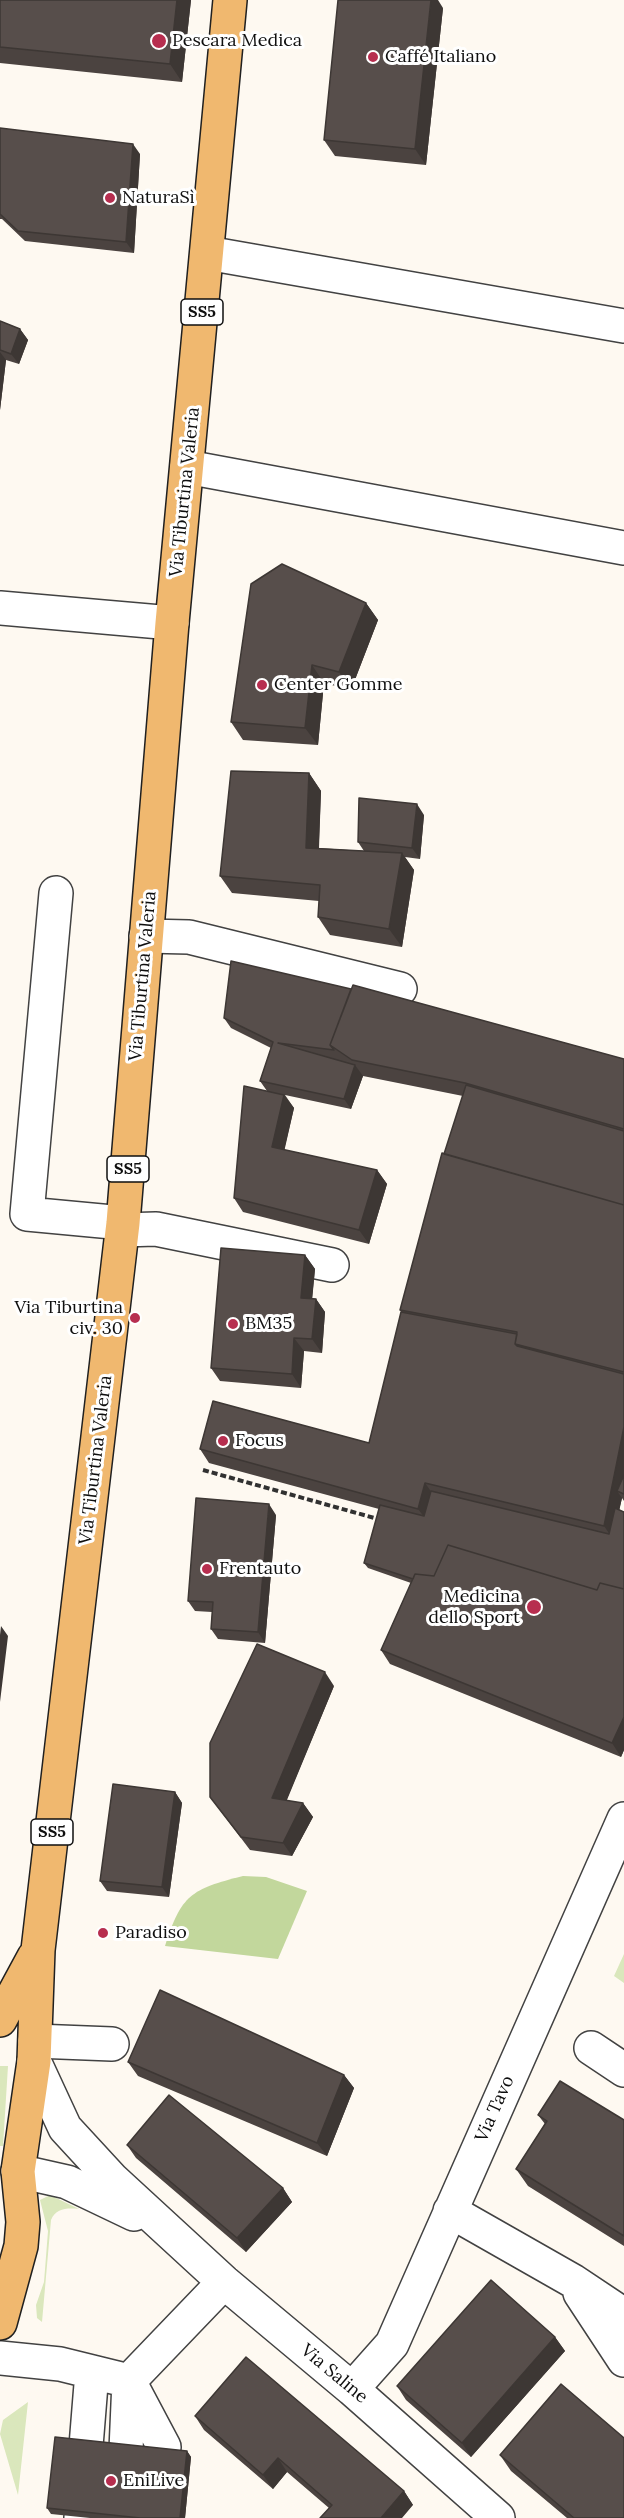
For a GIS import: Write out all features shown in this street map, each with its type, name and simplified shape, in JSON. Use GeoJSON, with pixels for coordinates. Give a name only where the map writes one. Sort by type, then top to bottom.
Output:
{"type":"FeatureCollection","features":[{"type":"Feature","properties":{"kind":"main road","name":"Via Tiburtina Valeria"},"geometry":{"type":"LineString","coordinates":[[9,2170],[34,2051],[38,1950],[123,1226],[172,623],[230,0]]}},
{"type":"Feature","properties":{"kind":"main road","name":"Via Tiburtina Valeria"},"geometry":{"type":"LineString","coordinates":[[0,2020],[38,1950]]}},
{"type":"Feature","properties":{"kind":"main road","name":"SS5"},"geometry":{"type":"LineString","coordinates":[[0,2323],[21,2246],[23,2222],[9,2170]]}},
{"type":"Feature","properties":{"kind":"street"},"geometry":{"type":"LineString","coordinates":[[207,253],[624,326]]}},
{"type":"Feature","properties":{"kind":"street"},"geometry":{"type":"LineString","coordinates":[[187,466],[624,548]]}},
{"type":"Feature","properties":{"kind":"street"},"geometry":{"type":"LineString","coordinates":[[0,608],[172,623]]}},
{"type":"Feature","properties":{"kind":"street"},"geometry":{"type":"LineString","coordinates":[[56,893],[27,1214],[156,1229],[332,1265]]}},
{"type":"Feature","properties":{"kind":"street"},"geometry":{"type":"LineString","coordinates":[[146,936],[189,937],[400,989]]}},
{"type":"Feature","properties":{"kind":"street","name":"Via Tavo"},"geometry":{"type":"LineString","coordinates":[[352,2389],[392,2344],[624,1819]]}},
{"type":"Feature","properties":{"kind":"street"},"geometry":{"type":"LineString","coordinates":[[34,2051],[112,2044]]}},
{"type":"Feature","properties":{"kind":"street"},"geometry":{"type":"LineString","coordinates":[[591,2048],[624,2070]]}},
{"type":"Feature","properties":{"kind":"street","name":"Via Saline"},"geometry":{"type":"LineString","coordinates":[[34,2051],[64,2128],[85,2152],[167,2232],[352,2389],[498,2518]]}},
{"type":"Feature","properties":{"kind":"street","name":"Via Saline"},"geometry":{"type":"LineString","coordinates":[[9,2170],[67,2182],[118,2205],[167,2232]]}},
{"type":"Feature","properties":{"kind":"street"},"geometry":{"type":"LineString","coordinates":[[450,2211],[573,2281],[624,2315]]}},
{"type":"Feature","properties":{"kind":"street"},"geometry":{"type":"LineString","coordinates":[[573,2281],[624,2360]]}},
{"type":"Feature","properties":{"kind":"street"},"geometry":{"type":"LineString","coordinates":[[126,2450],[129,2380],[224,2282]]}},
{"type":"Feature","properties":{"kind":"street"},"geometry":{"type":"LineString","coordinates":[[0,2358],[60,2364],[129,2380]]}},
{"type":"Feature","properties":{"kind":"street"},"geometry":{"type":"LineString","coordinates":[[86,2446],[92,2372]]}},
{"type":"Feature","properties":{"kind":"street"},"geometry":{"type":"LineString","coordinates":[[129,2380],[164,2447],[164,2454]]}},
{"type":"Feature","properties":{"kind":"path"},"geometry":{"type":"LineString","coordinates":[[203,1470],[381,1520]]}},
{"type":"Feature","properties":{"kind":"green space"},"geometry":{"type":"Polygon","coordinates":[[[243,1876],[266,1877],[307,1891],[278,1959],[165,1946],[177,1915],[190,1897],[211,1885],[243,1876]]]}},
{"type":"Feature","properties":{"kind":"green space"},"geometry":{"type":"Polygon","coordinates":[[[624,1954],[624,1983],[614,1976],[624,1954]]]}},
{"type":"Feature","properties":{"kind":"green space"},"geometry":{"type":"Polygon","coordinates":[[[0,2066],[8,2066],[3,2146],[0,2146],[0,2066]]]}},
{"type":"Feature","properties":{"kind":"green space"},"geometry":{"type":"Polygon","coordinates":[[[50,2195],[79,2209],[59,2211],[51,2220],[42,2322],[37,2318],[36,2305],[44,2282],[48,2231],[40,2200],[50,2195]]]}},
{"type":"Feature","properties":{"kind":"green space"},"geometry":{"type":"Polygon","coordinates":[[[28,2402],[18,2495],[0,2434],[3,2420],[28,2402]]]}},
{"type":"Feature","properties":{"kind":"building"},"geometry":{"type":"Polygon","coordinates":[[[0,0],[177,0],[170,64],[0,47],[0,0]]]}},
{"type":"Feature","properties":{"kind":"building"},"geometry":{"type":"Polygon","coordinates":[[[338,0],[431,0],[415,149],[324,140],[338,0]]]}},
{"type":"Feature","properties":{"kind":"building"},"geometry":{"type":"Polygon","coordinates":[[[0,128],[133,144],[126,242],[18,231],[0,214],[0,128]]]}},
{"type":"Feature","properties":{"kind":"building"},"geometry":{"type":"Polygon","coordinates":[[[0,321],[20,329],[11,354],[0,350],[0,321]]]}},
{"type":"Feature","properties":{"kind":"building"},"geometry":{"type":"Polygon","coordinates":[[[282,564],[366,603],[339,672],[312,665],[305,728],[231,722],[251,584],[282,564]]]}},
{"type":"Feature","properties":{"kind":"building"},"geometry":{"type":"Polygon","coordinates":[[[231,771],[309,773],[306,848],[402,853],[389,929],[318,917],[320,885],[220,876],[231,771]]]}},
{"type":"Feature","properties":{"kind":"building"},"geometry":{"type":"Polygon","coordinates":[[[359,798],[417,804],[412,848],[358,842],[359,798]]]}},
{"type":"Feature","properties":{"kind":"building"},"geometry":{"type":"Polygon","coordinates":[[[231,961],[351,989],[330,1045],[334,1050],[278,1043],[355,1065],[344,1099],[260,1081],[273,1042],[224,1018],[231,961]]]}},
{"type":"Feature","properties":{"kind":"building"},"geometry":{"type":"Polygon","coordinates":[[[353,985],[624,1059],[624,1129],[465,1083],[352,1060],[330,1045],[353,985]]]}},
{"type":"Feature","properties":{"kind":"building"},"geometry":{"type":"Polygon","coordinates":[[[466,1085],[624,1131],[624,1205],[444,1154],[466,1085]]]}},
{"type":"Feature","properties":{"kind":"building"},"geometry":{"type":"Polygon","coordinates":[[[244,1086],[284,1095],[272,1147],[377,1170],[359,1230],[234,1198],[244,1086]]]}},
{"type":"Feature","properties":{"kind":"building"},"geometry":{"type":"Polygon","coordinates":[[[442,1153],[624,1205],[624,1372],[515,1344],[517,1332],[400,1310],[442,1153]]]}},
{"type":"Feature","properties":{"kind":"building"},"geometry":{"type":"Polygon","coordinates":[[[221,1248],[305,1255],[301,1298],[316,1299],[312,1339],[294,1338],[292,1374],[211,1368],[221,1248]]]}},
{"type":"Feature","properties":{"kind":"building"},"geometry":{"type":"Polygon","coordinates":[[[401,1312],[517,1334],[515,1344],[517,1346],[624,1374],[624,1427],[604,1526],[425,1483],[418,1509],[200,1449],[213,1401],[369,1443],[401,1312]]]}},
{"type":"Feature","properties":{"kind":"building"},"geometry":{"type":"Polygon","coordinates":[[[624,1475],[624,1494],[617,1491],[624,1475]]]}},
{"type":"Feature","properties":{"kind":"building"},"geometry":{"type":"Polygon","coordinates":[[[431,1491],[609,1534],[615,1508],[624,1512],[624,1589],[600,1583],[597,1590],[448,1545],[434,1576],[415,1574],[413,1579],[364,1563],[380,1505],[424,1516],[431,1491]]]}},
{"type":"Feature","properties":{"kind":"building"},"geometry":{"type":"Polygon","coordinates":[[[196,1498],[269,1504],[258,1632],[211,1629],[213,1602],[188,1601],[196,1498]]]}},
{"type":"Feature","properties":{"kind":"building"},"geometry":{"type":"Polygon","coordinates":[[[448,1545],[597,1590],[600,1583],[624,1589],[624,1717],[612,1743],[381,1650],[415,1574],[434,1576],[448,1545]]]}},
{"type":"Feature","properties":{"kind":"building"},"geometry":{"type":"Polygon","coordinates":[[[257,1644],[325,1672],[272,1798],[303,1803],[283,1843],[241,1837],[210,1797],[210,1743],[257,1644]]]}},
{"type":"Feature","properties":{"kind":"building"},"geometry":{"type":"Polygon","coordinates":[[[113,1784],[175,1792],[162,1887],[100,1881],[113,1784]]]}},
{"type":"Feature","properties":{"kind":"building"},"geometry":{"type":"Polygon","coordinates":[[[160,1990],[344,2075],[317,2143],[128,2062],[160,1990]]]}},
{"type":"Feature","properties":{"kind":"building"},"geometry":{"type":"Polygon","coordinates":[[[560,2081],[624,2120],[624,2236],[516,2169],[547,2121],[538,2115],[560,2081]]]}},
{"type":"Feature","properties":{"kind":"building"},"geometry":{"type":"Polygon","coordinates":[[[169,2095],[283,2188],[237,2238],[127,2145],[169,2095]]]}},
{"type":"Feature","properties":{"kind":"building"},"geometry":{"type":"Polygon","coordinates":[[[491,2280],[555,2337],[462,2443],[397,2386],[491,2280]]]}},
{"type":"Feature","properties":{"kind":"building"},"geometry":{"type":"Polygon","coordinates":[[[246,2357],[404,2491],[381,2518],[320,2518],[332,2505],[278,2458],[263,2475],[195,2416],[246,2357]]]}},
{"type":"Feature","properties":{"kind":"building"},"geometry":{"type":"Polygon","coordinates":[[[561,2384],[624,2438],[624,2518],[574,2518],[500,2455],[561,2384]]]}},
{"type":"Feature","properties":{"kind":"building"},"geometry":{"type":"Polygon","coordinates":[[[55,2437],[187,2451],[180,2518],[140,2518],[47,2508],[55,2437]]]}},
{"type":"Feature","properties":{"kind":"place","name":"Pescara Medica"},"geometry":{"type":"Point","coordinates":[159,41]}},
{"type":"Feature","properties":{"kind":"place","name":"Caffé Italiano"},"geometry":{"type":"Point","coordinates":[373,57]}},
{"type":"Feature","properties":{"kind":"place","name":"NaturaSì"},"geometry":{"type":"Point","coordinates":[110,198]}},
{"type":"Feature","properties":{"kind":"place","name":"Center Gomme"},"geometry":{"type":"Point","coordinates":[262,685]}},
{"type":"Feature","properties":{"kind":"place","name":"Via Tiburtina civ. 30"},"geometry":{"type":"Point","coordinates":[135,1318]}},
{"type":"Feature","properties":{"kind":"place","name":"BM35"},"geometry":{"type":"Point","coordinates":[233,1324]}},
{"type":"Feature","properties":{"kind":"place","name":"Focus"},"geometry":{"type":"Point","coordinates":[223,1441]}},
{"type":"Feature","properties":{"kind":"place","name":"Frentauto"},"geometry":{"type":"Point","coordinates":[207,1569]}},
{"type":"Feature","properties":{"kind":"place","name":"Medicina dello Sport"},"geometry":{"type":"Point","coordinates":[534,1607]}},
{"type":"Feature","properties":{"kind":"place","name":"Paradiso"},"geometry":{"type":"Point","coordinates":[103,1933]}},
{"type":"Feature","properties":{"kind":"place","name":"EniLive"},"geometry":{"type":"Point","coordinates":[111,2481]}}]}
